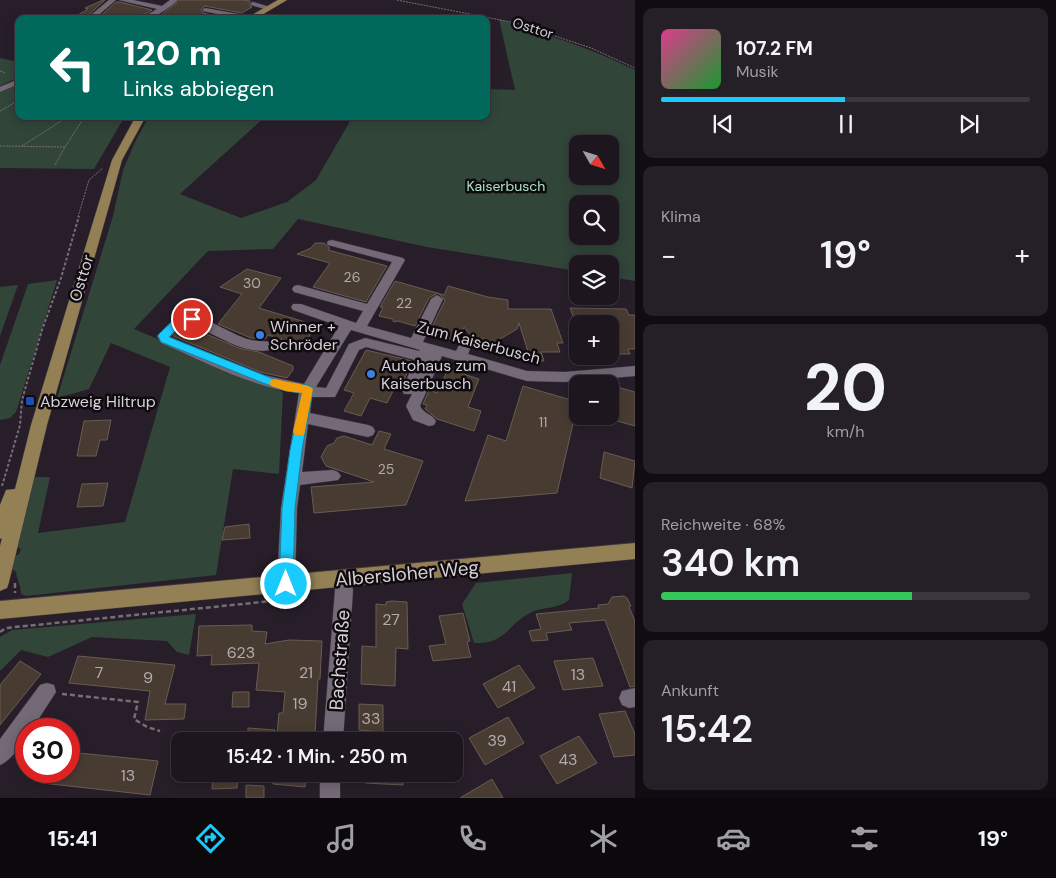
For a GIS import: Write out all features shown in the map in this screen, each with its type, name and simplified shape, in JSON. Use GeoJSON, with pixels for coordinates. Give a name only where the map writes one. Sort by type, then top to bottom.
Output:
{"type":"FeatureCollection","features":[{"type":"Feature","properties":{"kind":"main road"},"geometry":{"type":"LineString","coordinates":[[255,15],[280,0]]}},
{"type":"Feature","properties":{"kind":"main road","name":"Osttor"},"geometry":{"type":"LineString","coordinates":[[0,582],[34,445],[117,160],[139,120]]}},
{"type":"Feature","properties":{"kind":"main road","name":"Osttor"},"geometry":{"type":"LineString","coordinates":[[0,531],[20,471],[34,445]]}},
{"type":"Feature","properties":{"kind":"main road","name":"Albersloher Weg"},"geometry":{"type":"LineString","coordinates":[[0,610],[635,551]]}},
{"type":"Feature","properties":{"kind":"street"},"geometry":{"type":"LineString","coordinates":[[94,15],[113,0]]}},
{"type":"Feature","properties":{"kind":"street"},"geometry":{"type":"LineString","coordinates":[[122,0],[164,7]]}},
{"type":"Feature","properties":{"kind":"street"},"geometry":{"type":"LineString","coordinates":[[151,15],[175,0]]}},
{"type":"Feature","properties":{"kind":"street"},"geometry":{"type":"LineString","coordinates":[[260,12],[252,6],[269,8]]}},
{"type":"Feature","properties":{"kind":"street"},"geometry":{"type":"LineString","coordinates":[[205,10],[233,15]]}},
{"type":"Feature","properties":{"kind":"street"},"geometry":{"type":"LineString","coordinates":[[0,90],[15,83]]}},
{"type":"Feature","properties":{"kind":"street"},"geometry":{"type":"LineString","coordinates":[[286,584],[286,542],[292,480],[307,390],[344,331],[371,309],[399,260],[332,243]]}},
{"type":"Feature","properties":{"kind":"street"},"geometry":{"type":"LineString","coordinates":[[298,289],[371,309]]}},
{"type":"Feature","properties":{"kind":"street"},"geometry":{"type":"LineString","coordinates":[[429,422],[418,416],[413,406],[437,299]]}},
{"type":"Feature","properties":{"kind":"street","name":"Zum Kaiserbusch"},"geometry":{"type":"LineString","coordinates":[[297,308],[426,350],[527,376],[565,377],[635,371]]}},
{"type":"Feature","properties":{"kind":"street"},"geometry":{"type":"LineString","coordinates":[[269,346],[261,347],[245,343],[192,319],[182,318],[163,336],[165,340],[286,387],[330,393],[354,346],[365,342],[426,350]]}},
{"type":"Feature","properties":{"kind":"street"},"geometry":{"type":"LineString","coordinates":[[460,358],[467,340],[501,350]]}},
{"type":"Feature","properties":{"kind":"street"},"geometry":{"type":"LineString","coordinates":[[409,390],[426,350]]}},
{"type":"Feature","properties":{"kind":"street"},"geometry":{"type":"LineString","coordinates":[[302,417],[368,431]]}},
{"type":"Feature","properties":{"kind":"street"},"geometry":{"type":"LineString","coordinates":[[292,480],[333,476]]}},
{"type":"Feature","properties":{"kind":"street","name":"Bachstraße"},"geometry":{"type":"LineString","coordinates":[[334,732],[344,590],[343,579]]}},
{"type":"Feature","properties":{"kind":"street"},"geometry":{"type":"LineString","coordinates":[[0,755],[47,692]]}},
{"type":"Feature","properties":{"kind":"street"},"geometry":{"type":"LineString","coordinates":[[330,782],[330,798]]}},
{"type":"Feature","properties":{"kind":"path","name":"Osttor"},"geometry":{"type":"LineString","coordinates":[[396,0],[474,15]]}},
{"type":"Feature","properties":{"kind":"path","name":"Osttor"},"geometry":{"type":"LineString","coordinates":[[490,18],[516,23],[592,48],[635,68]]}},
{"type":"Feature","properties":{"kind":"path"},"geometry":{"type":"LineString","coordinates":[[0,71],[6,73]]}},
{"type":"Feature","properties":{"kind":"path"},"geometry":{"type":"LineString","coordinates":[[0,111],[15,102]]}},
{"type":"Feature","properties":{"kind":"path"},"geometry":{"type":"LineString","coordinates":[[20,147],[63,120]]}},
{"type":"Feature","properties":{"kind":"path"},"geometry":{"type":"LineString","coordinates":[[55,165],[82,120]]}},
{"type":"Feature","properties":{"kind":"path"},"geometry":{"type":"LineString","coordinates":[[0,146],[65,147]]}},
{"type":"Feature","properties":{"kind":"path"},"geometry":{"type":"LineString","coordinates":[[0,493],[20,425],[22,400],[42,330],[61,278],[88,180],[102,168]]}},
{"type":"Feature","properties":{"kind":"path"},"geometry":{"type":"LineString","coordinates":[[0,632],[6,628],[277,600]]}},
{"type":"Feature","properties":{"kind":"path"},"geometry":{"type":"LineString","coordinates":[[47,692],[138,702],[134,719],[147,727],[160,731]]}},
{"type":"Feature","properties":{"kind":"green space","name":"Kaiserbusch"},"geometry":{"type":"Polygon","coordinates":[[[499,19],[585,48],[635,70],[635,281],[619,278],[619,255],[569,255],[569,270],[427,247],[298,219],[273,249],[208,251],[134,329],[283,392],[279,474],[233,469],[216,575],[26,596],[21,594],[16,572],[12,569],[15,556],[19,554],[21,549],[14,545],[33,477],[50,477],[38,533],[125,522],[170,367],[111,343],[89,389],[57,398],[113,216],[123,170],[147,120],[262,120],[180,194],[241,218],[287,202],[316,180],[351,120],[490,120],[490,89],[515,90],[499,19]]]}},
{"type":"Feature","properties":{"kind":"green space"},"geometry":{"type":"Polygon","coordinates":[[[0,58],[15,61],[15,79],[0,86],[0,58]]]}},
{"type":"Feature","properties":{"kind":"green space"},"geometry":{"type":"Polygon","coordinates":[[[15,84],[15,120],[123,120],[94,169],[0,168],[0,91],[15,84]]]}},
{"type":"Feature","properties":{"kind":"green space"},"geometry":{"type":"Polygon","coordinates":[[[57,280],[16,412],[10,418],[0,420],[0,365],[28,284],[57,280]]]}},
{"type":"Feature","properties":{"kind":"green space"},"geometry":{"type":"Polygon","coordinates":[[[18,285],[0,336],[0,287],[18,285]]]}},
{"type":"Feature","properties":{"kind":"green space"},"geometry":{"type":"Polygon","coordinates":[[[572,573],[569,600],[559,605],[530,613],[493,641],[474,643],[462,604],[476,583],[572,573]]]}},
{"type":"Feature","properties":{"kind":"green space"},"geometry":{"type":"Polygon","coordinates":[[[196,614],[189,655],[177,652],[167,641],[92,637],[48,657],[21,650],[0,671],[0,637],[12,630],[196,614]]]}},
{"type":"Feature","properties":{"kind":"building"},"geometry":{"type":"Polygon","coordinates":[[[105,0],[88,15],[78,15],[88,9],[85,8],[105,0]]]}},
{"type":"Feature","properties":{"kind":"building"},"geometry":{"type":"Polygon","coordinates":[[[180,0],[245,0],[250,1],[250,6],[252,7],[242,13],[205,6],[201,9],[203,13],[212,15],[161,15],[180,0]]]}},
{"type":"Feature","properties":{"kind":"building"},"geometry":{"type":"Polygon","coordinates":[[[116,2],[152,10],[143,15],[101,15],[116,2]]]}},
{"type":"Feature","properties":{"kind":"building"},"geometry":{"type":"Polygon","coordinates":[[[315,243],[324,243],[330,248],[328,250],[387,266],[366,302],[313,287],[330,263],[297,254],[311,248],[315,243]]]}},
{"type":"Feature","properties":{"kind":"building"},"geometry":{"type":"Polygon","coordinates":[[[247,269],[281,278],[259,308],[305,322],[302,327],[313,330],[303,346],[268,335],[265,339],[251,338],[218,324],[242,294],[220,287],[247,269]]]}},
{"type":"Feature","properties":{"kind":"building"},"geometry":{"type":"Polygon","coordinates":[[[395,281],[438,293],[429,298],[415,326],[398,321],[394,322],[392,319],[379,316],[383,307],[380,307],[395,281]]]}},
{"type":"Feature","properties":{"kind":"building"},"geometry":{"type":"Polygon","coordinates":[[[448,286],[488,297],[508,300],[508,309],[551,309],[563,343],[557,343],[560,352],[541,352],[544,361],[531,361],[519,323],[517,329],[495,342],[471,336],[464,327],[458,341],[429,333],[445,300],[438,293],[444,295],[448,286]]]}},
{"type":"Feature","properties":{"kind":"building"},"geometry":{"type":"Polygon","coordinates":[[[570,308],[626,309],[629,315],[635,315],[635,349],[628,349],[630,354],[619,354],[619,315],[573,315],[570,308]]]}},
{"type":"Feature","properties":{"kind":"building"},"geometry":{"type":"Polygon","coordinates":[[[185,325],[239,348],[259,352],[293,366],[293,370],[287,378],[260,372],[173,336],[185,325]]]}},
{"type":"Feature","properties":{"kind":"building"},"geometry":{"type":"Polygon","coordinates":[[[366,350],[412,361],[401,387],[396,385],[387,403],[370,398],[361,416],[344,411],[354,393],[344,390],[366,350]]]}},
{"type":"Feature","properties":{"kind":"building"},"geometry":{"type":"Polygon","coordinates":[[[448,369],[479,379],[468,407],[481,411],[474,431],[437,419],[425,409],[427,405],[423,404],[429,390],[437,393],[448,369]]]}},
{"type":"Feature","properties":{"kind":"building"},"geometry":{"type":"Polygon","coordinates":[[[523,386],[569,399],[569,425],[573,425],[557,493],[465,501],[488,435],[506,441],[523,386]]]}},
{"type":"Feature","properties":{"kind":"building"},"geometry":{"type":"Polygon","coordinates":[[[619,388],[635,392],[635,426],[619,422],[619,388]]]}},
{"type":"Feature","properties":{"kind":"building"},"geometry":{"type":"Polygon","coordinates":[[[111,420],[107,440],[100,440],[96,456],[77,456],[84,421],[111,420]]]}},
{"type":"Feature","properties":{"kind":"building"},"geometry":{"type":"Polygon","coordinates":[[[379,431],[391,434],[384,449],[423,461],[406,505],[314,513],[311,487],[374,482],[326,466],[321,457],[327,446],[334,443],[337,438],[344,436],[372,445],[379,431]]]}},
{"type":"Feature","properties":{"kind":"building"},"geometry":{"type":"Polygon","coordinates":[[[604,452],[635,461],[632,488],[600,478],[604,452]]]}},
{"type":"Feature","properties":{"kind":"building"},"geometry":{"type":"Polygon","coordinates":[[[108,483],[103,506],[77,507],[82,484],[108,483]]]}},
{"type":"Feature","properties":{"kind":"building"},"geometry":{"type":"Polygon","coordinates":[[[249,524],[250,538],[222,540],[225,527],[249,524]]]}},
{"type":"Feature","properties":{"kind":"building"},"geometry":{"type":"Polygon","coordinates":[[[624,596],[631,606],[629,607],[635,621],[635,686],[630,687],[605,620],[569,623],[572,630],[546,633],[548,640],[532,641],[529,631],[541,629],[536,614],[599,608],[598,605],[608,604],[612,597],[624,596]]]}},
{"type":"Feature","properties":{"kind":"building"},"geometry":{"type":"Polygon","coordinates":[[[386,602],[407,602],[408,649],[396,648],[395,686],[361,684],[362,646],[376,647],[376,604],[386,605],[386,602]]]}},
{"type":"Feature","properties":{"kind":"building"},"geometry":{"type":"Polygon","coordinates":[[[463,613],[470,641],[467,642],[471,657],[433,661],[429,646],[446,644],[439,616],[463,613]]]}},
{"type":"Feature","properties":{"kind":"building"},"geometry":{"type":"Polygon","coordinates":[[[252,625],[252,631],[267,632],[265,644],[289,640],[322,641],[315,732],[277,732],[279,713],[283,713],[285,692],[256,690],[259,663],[211,665],[212,655],[197,656],[199,626],[252,625]]]}},
{"type":"Feature","properties":{"kind":"building"},"geometry":{"type":"Polygon","coordinates":[[[78,656],[175,665],[165,704],[186,704],[184,719],[145,720],[150,691],[69,683],[78,656]]]}},
{"type":"Feature","properties":{"kind":"building"},"geometry":{"type":"Polygon","coordinates":[[[593,658],[603,686],[563,690],[554,661],[593,658]]]}},
{"type":"Feature","properties":{"kind":"building"},"geometry":{"type":"Polygon","coordinates":[[[20,661],[41,674],[0,725],[0,685],[20,661]]]}},
{"type":"Feature","properties":{"kind":"building"},"geometry":{"type":"Polygon","coordinates":[[[519,665],[535,688],[498,708],[483,684],[519,665]]]}},
{"type":"Feature","properties":{"kind":"building"},"geometry":{"type":"Polygon","coordinates":[[[233,692],[249,692],[249,707],[232,707],[233,692]]]}},
{"type":"Feature","properties":{"kind":"building"},"geometry":{"type":"Polygon","coordinates":[[[359,704],[383,705],[383,732],[359,730],[359,704]]]}},
{"type":"Feature","properties":{"kind":"building"},"geometry":{"type":"Polygon","coordinates":[[[625,711],[635,734],[635,755],[614,757],[599,714],[625,711]]]}},
{"type":"Feature","properties":{"kind":"building"},"geometry":{"type":"Polygon","coordinates":[[[508,717],[524,743],[485,765],[469,738],[508,717]]]}},
{"type":"Feature","properties":{"kind":"building"},"geometry":{"type":"Polygon","coordinates":[[[248,728],[275,730],[275,732],[248,732],[248,728]]]}},
{"type":"Feature","properties":{"kind":"building"},"geometry":{"type":"Polygon","coordinates":[[[579,736],[597,763],[557,784],[540,756],[579,736]]]}},
{"type":"Feature","properties":{"kind":"building"},"geometry":{"type":"Polygon","coordinates":[[[80,753],[158,761],[150,795],[42,783],[80,783],[80,753]]]}},
{"type":"Feature","properties":{"kind":"building"},"geometry":{"type":"Polygon","coordinates":[[[492,779],[503,798],[460,798],[492,779]]]}},
{"type":"Feature","properties":{"kind":"building"},"geometry":{"type":"Polygon","coordinates":[[[212,782],[237,782],[237,788],[212,789],[212,782]]]}},
{"type":"Feature","properties":{"kind":"building"},"geometry":{"type":"Polygon","coordinates":[[[273,782],[305,782],[305,787],[273,784],[273,782]]]}},
{"type":"Feature","properties":{"kind":"building"},"geometry":{"type":"Polygon","coordinates":[[[403,782],[403,785],[365,783],[403,782]]]}},
{"type":"Feature","properties":{"kind":"building"},"geometry":{"type":"Polygon","coordinates":[[[246,785],[264,786],[264,798],[246,798],[246,785]]]}},
{"type":"Feature","properties":{"kind":"slow traffic"},"geometry":{"type":"LineString","coordinates":[[275,383],[286,387],[308,389],[299,432]]}},
{"type":"Feature","properties":{"kind":"place","name":"Winner + Schröder"},"geometry":{"type":"Point","coordinates":[260,335]}},
{"type":"Feature","properties":{"kind":"place","name":"Autohaus zum Kaiserbusch"},"geometry":{"type":"Point","coordinates":[371,374]}},
{"type":"Feature","properties":{"kind":"place","name":"Abzweig Hiltrup"},"geometry":{"type":"Point","coordinates":[30,401]}},
{"type":"Feature","properties":{"kind":"route"},"geometry":{"type":"LineString","coordinates":[[192,319],[182,318],[166,332],[163,336],[165,340],[286,387],[308,389],[296,450],[289,508],[286,542],[286,584]]}}]}
